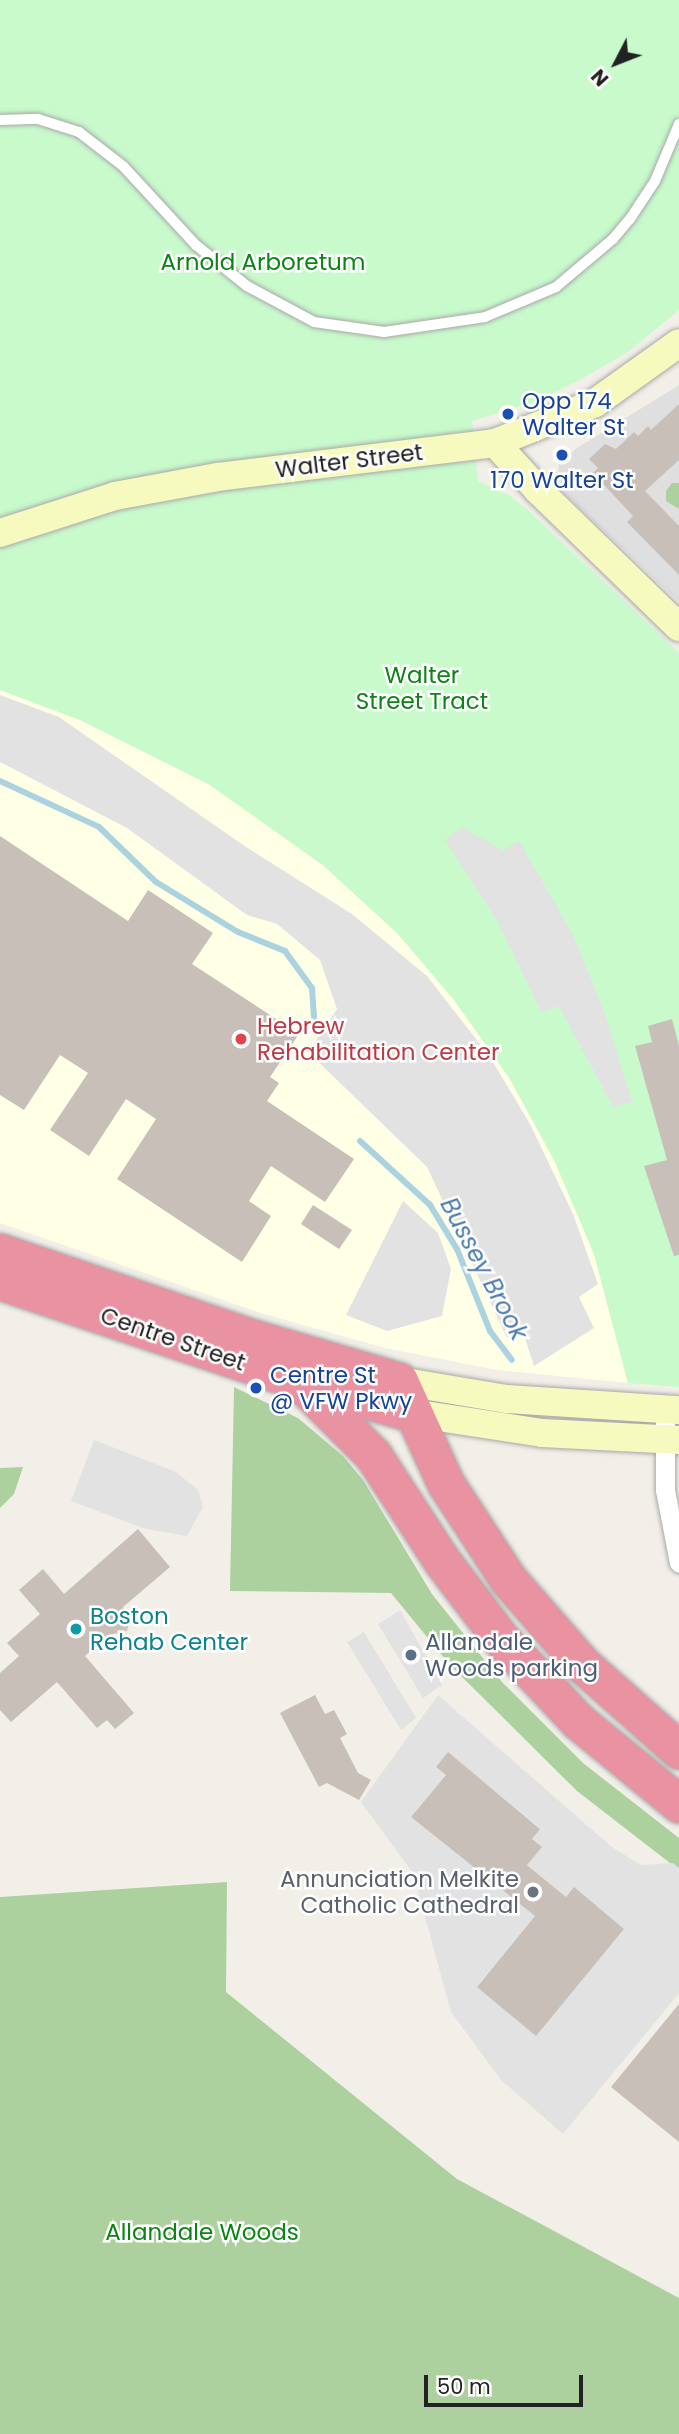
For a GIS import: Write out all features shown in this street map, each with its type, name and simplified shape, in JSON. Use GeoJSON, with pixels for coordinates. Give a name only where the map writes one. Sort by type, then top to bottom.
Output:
{"type":"FeatureCollection","features":[{"type":"Feature","properties":{"kind":"highway","name":"Centre Street"},"geometry":{"type":"LineString","coordinates":[[0,1252],[405,1397]]}},
{"type":"Feature","properties":{"kind":"highway","name":"Centre Street"},"geometry":{"type":"LineString","coordinates":[[0,1281],[299,1381],[405,1397]]}},
{"type":"Feature","properties":{"kind":"highway"},"geometry":{"type":"LineString","coordinates":[[299,1381],[373,1455],[442,1561],[501,1639],[578,1721],[679,1804]]}},
{"type":"Feature","properties":{"kind":"highway"},"geometry":{"type":"LineString","coordinates":[[405,1397],[467,1518],[532,1609],[609,1691],[679,1750]]}},
{"type":"Feature","properties":{"kind":"street","name":"Walter Street"},"geometry":{"type":"LineString","coordinates":[[0,533],[115,496],[218,477],[495,443],[595,403],[679,343]]}},
{"type":"Feature","properties":{"kind":"street"},"geometry":{"type":"LineString","coordinates":[[495,443],[538,491],[679,627]]}},
{"type":"Feature","properties":{"kind":"street","name":"Centre Street"},"geometry":{"type":"LineString","coordinates":[[405,1397],[507,1399],[672,1410]]}},
{"type":"Feature","properties":{"kind":"street","name":"Centre Street"},"geometry":{"type":"LineString","coordinates":[[405,1397],[542,1433],[672,1439]]}},
{"type":"Feature","properties":{"kind":"street"},"geometry":{"type":"LineString","coordinates":[[672,1410],[672,1439],[665,1490],[679,1563]]}},
{"type":"Feature","properties":{"kind":"lane"},"geometry":{"type":"LineString","coordinates":[[0,120],[38,119],[79,132],[123,166],[196,246],[247,286],[314,322],[384,332],[424,330],[512,308],[576,273],[630,219],[655,181],[679,124]]}},
{"type":"Feature","properties":{"kind":"shaded area"},"geometry":{"type":"Polygon","coordinates":[[[679,385],[679,483],[672,483],[667,501],[679,509],[679,602],[563,492],[558,472],[559,462],[577,448],[679,385]]]}},
{"type":"Feature","properties":{"kind":"shaded area","name":"Hebrew Rehabilitation Center"},"geometry":{"type":"Polygon","coordinates":[[[0,690],[80,720],[210,785],[324,866],[398,934],[454,1000],[510,1079],[555,1162],[594,1254],[628,1383],[497,1370],[385,1348],[261,1313],[0,1223],[0,690]]]}},
{"type":"Feature","properties":{"kind":"shaded area"},"geometry":{"type":"Polygon","coordinates":[[[0,695],[59,717],[246,847],[352,914],[427,976],[490,1057],[530,1124],[573,1214],[598,1284],[579,1297],[594,1328],[534,1366],[522,1329],[507,1338],[427,1167],[308,1052],[337,1009],[320,960],[277,924],[247,915],[127,828],[0,762],[0,695]]]}},
{"type":"Feature","properties":{"kind":"shaded area"},"geometry":{"type":"Polygon","coordinates":[[[462,827],[502,850],[519,841],[573,935],[605,1014],[632,1102],[613,1107],[559,1006],[541,1012],[499,924],[445,840],[462,827]]]}},
{"type":"Feature","properties":{"kind":"shaded area"},"geometry":{"type":"Polygon","coordinates":[[[403,1201],[438,1233],[451,1269],[442,1316],[387,1331],[346,1315],[403,1201]]]}},
{"type":"Feature","properties":{"kind":"shaded area"},"geometry":{"type":"Polygon","coordinates":[[[94,1440],[176,1472],[198,1490],[203,1507],[187,1536],[146,1529],[71,1501],[94,1440]]]}},
{"type":"Feature","properties":{"kind":"shaded area","name":"Allandale Woods parking"},"geometry":{"type":"Polygon","coordinates":[[[400,1610],[442,1685],[423,1698],[378,1624],[400,1610]]]}},
{"type":"Feature","properties":{"kind":"shaded area"},"geometry":{"type":"Polygon","coordinates":[[[364,1632],[416,1718],[401,1730],[347,1642],[364,1632]]]}},
{"type":"Feature","properties":{"kind":"shaded area"},"geometry":{"type":"Polygon","coordinates":[[[438,1695],[613,1848],[641,1865],[673,1863],[679,1868],[679,1993],[563,2134],[501,2080],[451,2012],[413,1873],[361,1802],[438,1695]],[[448,1753],[436,1767],[446,1775],[411,1817],[535,1916],[477,1986],[536,2035],[624,1929],[574,1888],[566,1897],[517,1856],[534,1856],[542,1847],[532,1839],[540,1828],[448,1753]]]}},
{"type":"Feature","properties":{"kind":"green space","name":"Arnold Arboretum"},"geometry":{"type":"Polygon","coordinates":[[[0,0],[679,0],[679,310],[628,352],[583,378],[537,401],[472,421],[478,481],[509,495],[528,510],[679,653],[679,1387],[628,1383],[594,1254],[555,1162],[510,1079],[454,1000],[398,934],[324,866],[210,785],[80,720],[0,690],[0,0]]]}},
{"type":"Feature","properties":{"kind":"green space"},"geometry":{"type":"Polygon","coordinates":[[[672,483],[679,483],[679,509],[666,501],[666,491],[672,483]]]}},
{"type":"Feature","properties":{"kind":"green space"},"geometry":{"type":"Polygon","coordinates":[[[234,1387],[298,1418],[343,1456],[363,1480],[432,1594],[502,1682],[583,1763],[679,1838],[679,1870],[577,1791],[450,1665],[391,1593],[230,1591],[234,1387]]]}},
{"type":"Feature","properties":{"kind":"green space"},"geometry":{"type":"Polygon","coordinates":[[[23,1467],[14,1494],[0,1508],[0,1468],[23,1467]]]}},
{"type":"Feature","properties":{"kind":"green space","name":"Allandale Woods"},"geometry":{"type":"Polygon","coordinates":[[[227,1882],[226,1992],[457,2179],[679,2298],[679,2434],[0,2434],[0,1897],[227,1882]]]}},
{"type":"Feature","properties":{"kind":"building"},"geometry":{"type":"Polygon","coordinates":[[[679,404],[679,460],[645,491],[679,526],[679,575],[627,522],[633,516],[593,473],[598,468],[589,459],[605,444],[616,449],[634,432],[638,436],[648,426],[651,430],[679,404]]]}},
{"type":"Feature","properties":{"kind":"building"},"geometry":{"type":"Polygon","coordinates":[[[0,836],[128,921],[148,890],[213,933],[192,964],[299,1034],[270,1077],[279,1083],[267,1101],[354,1159],[325,1202],[271,1166],[249,1201],[271,1216],[242,1262],[117,1179],[156,1119],[126,1099],[89,1156],[50,1130],[88,1073],[60,1055],[24,1110],[0,1095],[0,836]]]}},
{"type":"Feature","properties":{"kind":"building"},"geometry":{"type":"Polygon","coordinates":[[[672,1019],[679,1046],[679,1255],[674,1256],[644,1166],[667,1160],[635,1046],[652,1042],[648,1026],[672,1019]]]}},
{"type":"Feature","properties":{"kind":"building"},"geometry":{"type":"Polygon","coordinates":[[[313,1205],[352,1230],[339,1249],[301,1224],[313,1205]]]}},
{"type":"Feature","properties":{"kind":"building","name":"Boston Rehab Center"},"geometry":{"type":"Polygon","coordinates":[[[138,1529],[170,1567],[123,1607],[130,1619],[127,1631],[108,1635],[85,1656],[134,1713],[115,1729],[107,1720],[97,1728],[57,1682],[11,1722],[0,1710],[0,1673],[19,1656],[7,1643],[40,1614],[19,1590],[43,1569],[64,1594],[138,1529]]]}},
{"type":"Feature","properties":{"kind":"building"},"geometry":{"type":"Polygon","coordinates":[[[315,1695],[325,1714],[334,1710],[347,1734],[340,1738],[358,1773],[371,1780],[359,1800],[327,1783],[319,1787],[280,1713],[315,1695]]]}},
{"type":"Feature","properties":{"kind":"building","name":"Annunciation Melkite Catholic Cathedral"},"geometry":{"type":"Polygon","coordinates":[[[448,1752],[540,1829],[532,1839],[542,1847],[527,1865],[566,1897],[574,1887],[624,1929],[536,2036],[477,1987],[535,1916],[411,1817],[446,1775],[436,1767],[448,1752]]]}},
{"type":"Feature","properties":{"kind":"building"},"geometry":{"type":"Polygon","coordinates":[[[679,2004],[679,2142],[611,2087],[679,2004]]]}},
{"type":"Feature","properties":{"kind":"waterway","name":"Bussey Brook"},"geometry":{"type":"LineString","coordinates":[[0,781],[99,827],[156,882],[238,932],[285,951],[312,988],[314,1017]]}},
{"type":"Feature","properties":{"kind":"waterway","name":"Bussey Brook"},"geometry":{"type":"LineString","coordinates":[[360,1141],[430,1205],[457,1249],[490,1331],[512,1360]]}},
{"type":"Feature","properties":{"kind":"place","name":"Opp 174 Walter St"},"geometry":{"type":"Point","coordinates":[508,414]}},
{"type":"Feature","properties":{"kind":"place","name":"170 Walter St"},"geometry":{"type":"Point","coordinates":[562,455]}},
{"type":"Feature","properties":{"kind":"place","name":"Hebrew Rehabilitation Center"},"geometry":{"type":"Point","coordinates":[241,1039]}},
{"type":"Feature","properties":{"kind":"place","name":"Centre St @ VFW Pkwy"},"geometry":{"type":"Point","coordinates":[256,1388]}},
{"type":"Feature","properties":{"kind":"place","name":"Boston Rehab Center"},"geometry":{"type":"Point","coordinates":[76,1629]}},
{"type":"Feature","properties":{"kind":"place","name":"Allandale Woods parking"},"geometry":{"type":"Point","coordinates":[411,1655]}},
{"type":"Feature","properties":{"kind":"place","name":"Annunciation Melkite Catholic Cathedral"},"geometry":{"type":"Point","coordinates":[533,1892]}},
{"type":"Feature","properties":{"kind":"park label","name":"Walter Street Tract"},"geometry":{"type":"Point","coordinates":[422,688]}}]}
